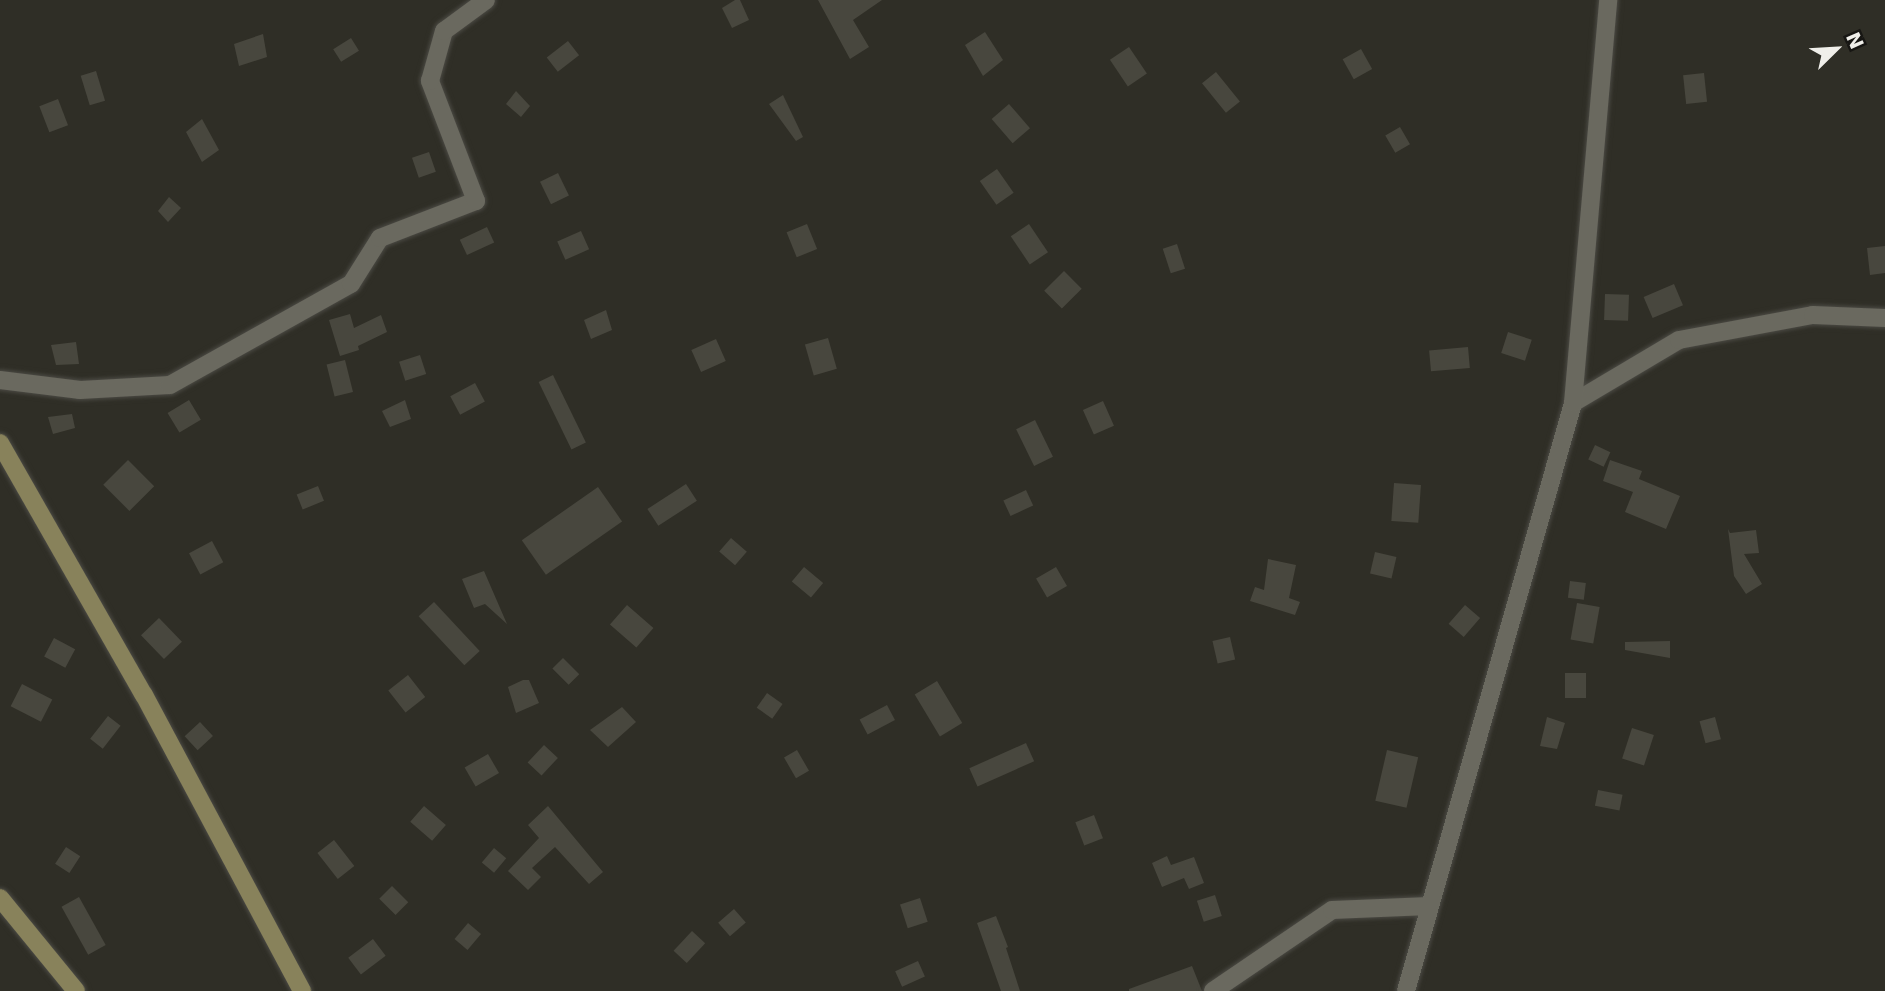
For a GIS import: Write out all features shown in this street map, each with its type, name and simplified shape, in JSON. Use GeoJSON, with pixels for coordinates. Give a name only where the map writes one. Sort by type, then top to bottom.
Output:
{"type":"FeatureCollection","features":[{"type":"Feature","properties":{"kind":"street"},"geometry":{"type":"LineString","coordinates":[[0,380],[80,390],[170,385],[351,284],[380,238],[475,201],[430,81],[444,31],[486,0]]}},
{"type":"Feature","properties":{"kind":"street"},"geometry":{"type":"LineString","coordinates":[[1406,991],[1573,403],[1608,0]]}},
{"type":"Feature","properties":{"kind":"street"},"geometry":{"type":"LineString","coordinates":[[1573,403],[1679,340],[1813,315],[1885,317]]}},
{"type":"Feature","properties":{"kind":"street"},"geometry":{"type":"LineString","coordinates":[[0,443],[144,695],[302,991]]}},
{"type":"Feature","properties":{"kind":"street"},"geometry":{"type":"LineString","coordinates":[[0,898],[76,991]]}},
{"type":"Feature","properties":{"kind":"street"},"geometry":{"type":"LineString","coordinates":[[1213,991],[1332,910],[1429,906]]}},
{"type":"Feature","properties":{"kind":"building"},"geometry":{"type":"Polygon","coordinates":[[[740,0],[749,20],[732,28],[722,8],[740,0]]]}},
{"type":"Feature","properties":{"kind":"building"},"geometry":{"type":"Polygon","coordinates":[[[818,0],[882,0],[853,20],[869,47],[850,59],[818,0]]]}},
{"type":"Feature","properties":{"kind":"building"},"geometry":{"type":"Polygon","coordinates":[[[985,32],[1003,60],[983,76],[965,45],[985,32]]]}},
{"type":"Feature","properties":{"kind":"building"},"geometry":{"type":"Polygon","coordinates":[[[263,34],[267,57],[239,66],[234,44],[263,34]]]}},
{"type":"Feature","properties":{"kind":"building"},"geometry":{"type":"Polygon","coordinates":[[[351,38],[359,51],[341,62],[333,49],[351,38]]]}},
{"type":"Feature","properties":{"kind":"building"},"geometry":{"type":"Polygon","coordinates":[[[568,41],[579,55],[558,72],[547,58],[568,41]]]}},
{"type":"Feature","properties":{"kind":"building"},"geometry":{"type":"Polygon","coordinates":[[[1129,47],[1147,74],[1128,86],[1110,60],[1129,47]]]}},
{"type":"Feature","properties":{"kind":"building"},"geometry":{"type":"Polygon","coordinates":[[[1361,49],[1372,69],[1354,79],[1343,59],[1361,49]]]}},
{"type":"Feature","properties":{"kind":"building"},"geometry":{"type":"Polygon","coordinates":[[[96,71],[105,101],[90,105],[81,76],[96,71]]]}},
{"type":"Feature","properties":{"kind":"building"},"geometry":{"type":"Polygon","coordinates":[[[1216,72],[1240,102],[1226,113],[1202,83],[1216,72]]]}},
{"type":"Feature","properties":{"kind":"building"},"geometry":{"type":"Polygon","coordinates":[[[1704,73],[1707,102],[1686,104],[1683,75],[1704,73]]]}},
{"type":"Feature","properties":{"kind":"building"},"geometry":{"type":"Polygon","coordinates":[[[516,91],[530,106],[521,117],[506,104],[516,91]]]}},
{"type":"Feature","properties":{"kind":"building"},"geometry":{"type":"Polygon","coordinates":[[[783,95],[803,137],[796,141],[769,104],[783,95]]]}},
{"type":"Feature","properties":{"kind":"building"},"geometry":{"type":"Polygon","coordinates":[[[58,99],[68,125],[49,132],[39,106],[58,99]]]}},
{"type":"Feature","properties":{"kind":"building"},"geometry":{"type":"Polygon","coordinates":[[[1009,104],[1030,128],[1013,143],[992,119],[1009,104]]]}},
{"type":"Feature","properties":{"kind":"building"},"geometry":{"type":"Polygon","coordinates":[[[202,119],[219,150],[202,162],[186,132],[202,119]]]}},
{"type":"Feature","properties":{"kind":"building"},"geometry":{"type":"Polygon","coordinates":[[[1400,127],[1410,144],[1395,153],[1385,136],[1400,127]]]}},
{"type":"Feature","properties":{"kind":"building"},"geometry":{"type":"Polygon","coordinates":[[[429,152],[436,172],[419,178],[412,158],[429,152]]]}},
{"type":"Feature","properties":{"kind":"building"},"geometry":{"type":"Polygon","coordinates":[[[997,169],[1014,193],[996,205],[980,181],[997,169]]]}},
{"type":"Feature","properties":{"kind":"building"},"geometry":{"type":"Polygon","coordinates":[[[558,173],[569,195],[551,204],[540,182],[558,173]]]}},
{"type":"Feature","properties":{"kind":"building"},"geometry":{"type":"Polygon","coordinates":[[[169,197],[181,208],[168,222],[158,211],[169,197]]]}},
{"type":"Feature","properties":{"kind":"building"},"geometry":{"type":"Polygon","coordinates":[[[807,224],[817,249],[797,257],[787,232],[807,224]]]}},
{"type":"Feature","properties":{"kind":"building"},"geometry":{"type":"Polygon","coordinates":[[[1029,224],[1048,252],[1030,264],[1011,236],[1029,224]]]}},
{"type":"Feature","properties":{"kind":"building"},"geometry":{"type":"Polygon","coordinates":[[[487,227],[494,242],[467,255],[460,240],[487,227]]]}},
{"type":"Feature","properties":{"kind":"building"},"geometry":{"type":"Polygon","coordinates":[[[581,231],[589,249],[565,260],[557,242],[581,231]]]}},
{"type":"Feature","properties":{"kind":"building"},"geometry":{"type":"Polygon","coordinates":[[[1177,244],[1185,269],[1171,273],[1163,249],[1177,244]]]}},
{"type":"Feature","properties":{"kind":"building"},"geometry":{"type":"Polygon","coordinates":[[[1885,246],[1885,273],[1870,275],[1867,248],[1885,246]]]}},
{"type":"Feature","properties":{"kind":"building"},"geometry":{"type":"Polygon","coordinates":[[[1064,271],[1082,289],[1062,308],[1044,291],[1064,271]]]}},
{"type":"Feature","properties":{"kind":"building"},"geometry":{"type":"Polygon","coordinates":[[[1674,284],[1683,305],[1653,318],[1644,297],[1674,284]]]}},
{"type":"Feature","properties":{"kind":"building"},"geometry":{"type":"Polygon","coordinates":[[[1605,294],[1629,295],[1628,321],[1604,320],[1605,294]]]}},
{"type":"Feature","properties":{"kind":"building"},"geometry":{"type":"Polygon","coordinates":[[[606,310],[612,330],[591,339],[584,320],[606,310]]]}},
{"type":"Feature","properties":{"kind":"building"},"geometry":{"type":"Polygon","coordinates":[[[350,314],[354,328],[381,315],[387,332],[358,346],[359,350],[340,356],[329,320],[350,314]]]}},
{"type":"Feature","properties":{"kind":"building"},"geometry":{"type":"Polygon","coordinates":[[[1508,332],[1532,340],[1525,361],[1501,353],[1508,332]]]}},
{"type":"Feature","properties":{"kind":"building"},"geometry":{"type":"Polygon","coordinates":[[[828,338],[837,369],[814,375],[805,345],[828,338]]]}},
{"type":"Feature","properties":{"kind":"building"},"geometry":{"type":"Polygon","coordinates":[[[716,339],[726,361],[701,372],[691,350],[716,339]]]}},
{"type":"Feature","properties":{"kind":"building"},"geometry":{"type":"Polygon","coordinates":[[[76,342],[79,364],[56,365],[51,345],[76,342]]]}},
{"type":"Feature","properties":{"kind":"building"},"geometry":{"type":"Polygon","coordinates":[[[1468,347],[1470,368],[1431,371],[1429,350],[1468,347]]]}},
{"type":"Feature","properties":{"kind":"building"},"geometry":{"type":"Polygon","coordinates":[[[420,355],[426,374],[405,381],[399,362],[420,355]]]}},
{"type":"Feature","properties":{"kind":"building"},"geometry":{"type":"Polygon","coordinates":[[[345,360],[353,392],[335,397],[327,365],[345,360]]]}},
{"type":"Feature","properties":{"kind":"building"},"geometry":{"type":"Polygon","coordinates":[[[553,375],[586,442],[571,449],[539,382],[553,375]]]}},
{"type":"Feature","properties":{"kind":"building"},"geometry":{"type":"Polygon","coordinates":[[[475,383],[485,402],[460,415],[450,396],[475,383]]]}},
{"type":"Feature","properties":{"kind":"building"},"geometry":{"type":"Polygon","coordinates":[[[189,400],[201,420],[179,433],[168,413],[189,400]]]}},
{"type":"Feature","properties":{"kind":"building"},"geometry":{"type":"Polygon","coordinates":[[[405,400],[411,419],[390,427],[382,411],[405,400]]]}},
{"type":"Feature","properties":{"kind":"building"},"geometry":{"type":"Polygon","coordinates":[[[1103,401],[1114,426],[1094,435],[1083,410],[1103,401]]]}},
{"type":"Feature","properties":{"kind":"building"},"geometry":{"type":"Polygon","coordinates":[[[72,414],[75,428],[53,434],[48,417],[72,414]]]}},
{"type":"Feature","properties":{"kind":"building"},"geometry":{"type":"Polygon","coordinates":[[[1035,420],[1053,457],[1034,466],[1016,429],[1035,420]]]}},
{"type":"Feature","properties":{"kind":"building"},"geometry":{"type":"Polygon","coordinates":[[[1595,445],[1610,452],[1604,467],[1588,460],[1595,445]]]}},
{"type":"Feature","properties":{"kind":"building"},"geometry":{"type":"Polygon","coordinates":[[[128,460],[154,486],[129,511],[103,485],[128,460]]]}},
{"type":"Feature","properties":{"kind":"building"},"geometry":{"type":"Polygon","coordinates":[[[1610,460],[1642,471],[1639,479],[1680,496],[1666,529],[1625,512],[1633,492],[1603,481],[1610,460]]]}},
{"type":"Feature","properties":{"kind":"building"},"geometry":{"type":"Polygon","coordinates":[[[1394,483],[1421,485],[1418,523],[1391,521],[1394,483]]]}},
{"type":"Feature","properties":{"kind":"building"},"geometry":{"type":"Polygon","coordinates":[[[686,484],[697,501],[658,526],[647,509],[686,484]]]}},
{"type":"Feature","properties":{"kind":"building"},"geometry":{"type":"Polygon","coordinates":[[[318,486],[324,501],[303,509],[297,495],[318,486]]]}},
{"type":"Feature","properties":{"kind":"building"},"geometry":{"type":"Polygon","coordinates":[[[598,487],[622,521],[546,575],[522,540],[598,487]]]}},
{"type":"Feature","properties":{"kind":"building"},"geometry":{"type":"Polygon","coordinates":[[[1026,490],[1033,505],[1011,516],[1003,501],[1026,490]]]}},
{"type":"Feature","properties":{"kind":"building"},"geometry":{"type":"Polygon","coordinates":[[[1728,529],[1730,533],[1756,530],[1759,553],[1744,554],[1762,584],[1746,594],[1734,576],[1728,529]]]}},
{"type":"Feature","properties":{"kind":"building"},"geometry":{"type":"Polygon","coordinates":[[[731,538],[747,552],[735,565],[719,552],[731,538]]]}},
{"type":"Feature","properties":{"kind":"building"},"geometry":{"type":"Polygon","coordinates":[[[212,541],[223,562],[200,574],[189,553],[212,541]]]}},
{"type":"Feature","properties":{"kind":"building"},"geometry":{"type":"Polygon","coordinates":[[[1375,552],[1396,557],[1391,578],[1370,573],[1375,552]]]}},
{"type":"Feature","properties":{"kind":"building"},"geometry":{"type":"Polygon","coordinates":[[[1268,559],[1296,565],[1289,598],[1300,602],[1295,615],[1250,601],[1255,587],[1264,590],[1268,559]]]}},
{"type":"Feature","properties":{"kind":"building"},"geometry":{"type":"Polygon","coordinates":[[[804,567],[823,583],[811,598],[792,582],[804,567]]]}},
{"type":"Feature","properties":{"kind":"building"},"geometry":{"type":"Polygon","coordinates":[[[1056,567],[1067,586],[1047,598],[1036,578],[1056,567]]]}},
{"type":"Feature","properties":{"kind":"building"},"geometry":{"type":"Polygon","coordinates":[[[484,571],[507,624],[485,604],[474,608],[462,579],[484,571]]]}},
{"type":"Feature","properties":{"kind":"building"},"geometry":{"type":"Polygon","coordinates":[[[1570,581],[1586,583],[1584,600],[1568,598],[1570,581]]]}},
{"type":"Feature","properties":{"kind":"building"},"geometry":{"type":"Polygon","coordinates":[[[434,602],[480,651],[464,665],[419,616],[434,602]]]}},
{"type":"Feature","properties":{"kind":"building"},"geometry":{"type":"Polygon","coordinates":[[[1577,603],[1600,607],[1593,643],[1571,639],[1577,603]]]}},
{"type":"Feature","properties":{"kind":"building"},"geometry":{"type":"Polygon","coordinates":[[[627,605],[653,628],[636,648],[610,625],[627,605]]]}},
{"type":"Feature","properties":{"kind":"building"},"geometry":{"type":"Polygon","coordinates":[[[1465,605],[1480,618],[1464,637],[1449,624],[1465,605]]]}},
{"type":"Feature","properties":{"kind":"building"},"geometry":{"type":"Polygon","coordinates":[[[159,618],[182,642],[164,659],[141,635],[159,618]]]}},
{"type":"Feature","properties":{"kind":"building"},"geometry":{"type":"Polygon","coordinates":[[[1230,637],[1235,659],[1218,663],[1212,641],[1230,637]]]}},
{"type":"Feature","properties":{"kind":"building"},"geometry":{"type":"Polygon","coordinates":[[[54,638],[75,649],[65,668],[44,657],[54,638]]]}},
{"type":"Feature","properties":{"kind":"building"},"geometry":{"type":"Polygon","coordinates":[[[1670,641],[1670,658],[1625,650],[1625,642],[1670,641]]]}},
{"type":"Feature","properties":{"kind":"building"},"geometry":{"type":"Polygon","coordinates":[[[563,658],[579,674],[569,685],[552,669],[563,658]]]}},
{"type":"Feature","properties":{"kind":"building"},"geometry":{"type":"Polygon","coordinates":[[[1565,673],[1586,673],[1586,698],[1565,698],[1565,673]]]}},
{"type":"Feature","properties":{"kind":"building"},"geometry":{"type":"Polygon","coordinates":[[[408,675],[425,697],[406,712],[388,690],[408,675]]]}},
{"type":"Feature","properties":{"kind":"building"},"geometry":{"type":"Polygon","coordinates":[[[529,680],[539,703],[516,713],[508,687],[529,680]]]}},
{"type":"Feature","properties":{"kind":"building"},"geometry":{"type":"Polygon","coordinates":[[[937,681],[962,723],[940,736],[915,694],[937,681]]]}},
{"type":"Feature","properties":{"kind":"building"},"geometry":{"type":"Polygon","coordinates":[[[22,684],[52,699],[41,722],[11,706],[22,684]]]}},
{"type":"Feature","properties":{"kind":"building"},"geometry":{"type":"Polygon","coordinates":[[[767,693],[783,704],[772,719],[757,708],[767,693]]]}},
{"type":"Feature","properties":{"kind":"building"},"geometry":{"type":"Polygon","coordinates":[[[887,705],[895,720],[868,735],[860,720],[887,705]]]}},
{"type":"Feature","properties":{"kind":"building"},"geometry":{"type":"Polygon","coordinates":[[[622,707],[636,722],[608,747],[590,730],[622,707]]]}},
{"type":"Feature","properties":{"kind":"building"},"geometry":{"type":"Polygon","coordinates":[[[108,716],[121,726],[103,749],[90,739],[108,716]]]}},
{"type":"Feature","properties":{"kind":"building"},"geometry":{"type":"Polygon","coordinates":[[[1547,717],[1565,723],[1557,749],[1540,746],[1547,717]]]}},
{"type":"Feature","properties":{"kind":"building"},"geometry":{"type":"Polygon","coordinates":[[[1715,717],[1721,739],[1705,743],[1700,721],[1715,717]]]}},
{"type":"Feature","properties":{"kind":"building"},"geometry":{"type":"Polygon","coordinates":[[[200,722],[213,736],[198,750],[185,736],[200,722]]]}},
{"type":"Feature","properties":{"kind":"building"},"geometry":{"type":"Polygon","coordinates":[[[1632,728],[1654,735],[1644,766],[1622,758],[1632,728]]]}},
{"type":"Feature","properties":{"kind":"building"},"geometry":{"type":"Polygon","coordinates":[[[1026,743],[1034,761],[977,786],[969,768],[1026,743]]]}},
{"type":"Feature","properties":{"kind":"building"},"geometry":{"type":"Polygon","coordinates":[[[544,745],[558,758],[542,776],[528,763],[544,745]]]}},
{"type":"Feature","properties":{"kind":"building"},"geometry":{"type":"Polygon","coordinates":[[[797,750],[809,771],[796,778],[784,758],[797,750]]]}},
{"type":"Feature","properties":{"kind":"building"},"geometry":{"type":"Polygon","coordinates":[[[1387,750],[1418,757],[1406,808],[1375,801],[1387,750]]]}},
{"type":"Feature","properties":{"kind":"building"},"geometry":{"type":"Polygon","coordinates":[[[488,754],[499,773],[476,787],[465,768],[488,754]]]}},
{"type":"Feature","properties":{"kind":"building"},"geometry":{"type":"Polygon","coordinates":[[[1598,790],[1623,795],[1619,810],[1595,806],[1598,790]]]}},
{"type":"Feature","properties":{"kind":"building"},"geometry":{"type":"Polygon","coordinates":[[[424,806],[446,825],[432,841],[410,822],[424,806]]]}},
{"type":"Feature","properties":{"kind":"building"},"geometry":{"type":"Polygon","coordinates":[[[548,806],[603,872],[589,884],[555,847],[532,868],[541,877],[528,890],[508,871],[539,838],[528,825],[548,806]]]}},
{"type":"Feature","properties":{"kind":"building"},"geometry":{"type":"Polygon","coordinates":[[[1094,815],[1103,838],[1084,846],[1075,822],[1094,815]]]}},
{"type":"Feature","properties":{"kind":"building"},"geometry":{"type":"Polygon","coordinates":[[[334,840],[354,866],[338,879],[317,853],[334,840]]]}},
{"type":"Feature","properties":{"kind":"building"},"geometry":{"type":"Polygon","coordinates":[[[66,847],[80,856],[69,873],[55,864],[66,847]]]}},
{"type":"Feature","properties":{"kind":"building"},"geometry":{"type":"Polygon","coordinates":[[[494,848],[506,858],[494,873],[482,863],[494,848]]]}},
{"type":"Feature","properties":{"kind":"building"},"geometry":{"type":"Polygon","coordinates":[[[1167,856],[1171,865],[1194,857],[1204,883],[1189,889],[1184,878],[1162,887],[1152,863],[1167,856]]]}},
{"type":"Feature","properties":{"kind":"building"},"geometry":{"type":"Polygon","coordinates":[[[392,886],[408,902],[396,915],[379,899],[392,886]]]}},
{"type":"Feature","properties":{"kind":"building"},"geometry":{"type":"Polygon","coordinates":[[[1215,895],[1222,916],[1204,922],[1197,901],[1215,895]]]}},
{"type":"Feature","properties":{"kind":"building"},"geometry":{"type":"Polygon","coordinates":[[[79,897],[106,945],[88,955],[62,907],[79,897]]]}},
{"type":"Feature","properties":{"kind":"building"},"geometry":{"type":"Polygon","coordinates":[[[920,898],[928,922],[908,928],[900,904],[920,898]]]}},
{"type":"Feature","properties":{"kind":"building"},"geometry":{"type":"Polygon","coordinates":[[[734,909],[746,923],[730,936],[718,923],[734,909]]]}},
{"type":"Feature","properties":{"kind":"building"},"geometry":{"type":"Polygon","coordinates":[[[996,916],[1020,991],[1001,991],[977,923],[996,916]]]}},
{"type":"Feature","properties":{"kind":"building"},"geometry":{"type":"Polygon","coordinates":[[[468,923],[481,934],[468,950],[455,939],[468,923]]]}},
{"type":"Feature","properties":{"kind":"building"},"geometry":{"type":"Polygon","coordinates":[[[692,931],[705,943],[687,963],[674,951],[692,931]]]}},
{"type":"Feature","properties":{"kind":"building"},"geometry":{"type":"Polygon","coordinates":[[[373,939],[386,956],[361,974],[348,958],[373,939]]]}},
{"type":"Feature","properties":{"kind":"building"},"geometry":{"type":"Polygon","coordinates":[[[918,961],[925,977],[902,987],[895,971],[918,961]]]}},
{"type":"Feature","properties":{"kind":"building"},"geometry":{"type":"Polygon","coordinates":[[[1192,966],[1202,991],[1129,991],[1129,989],[1192,966]]]}}]}
